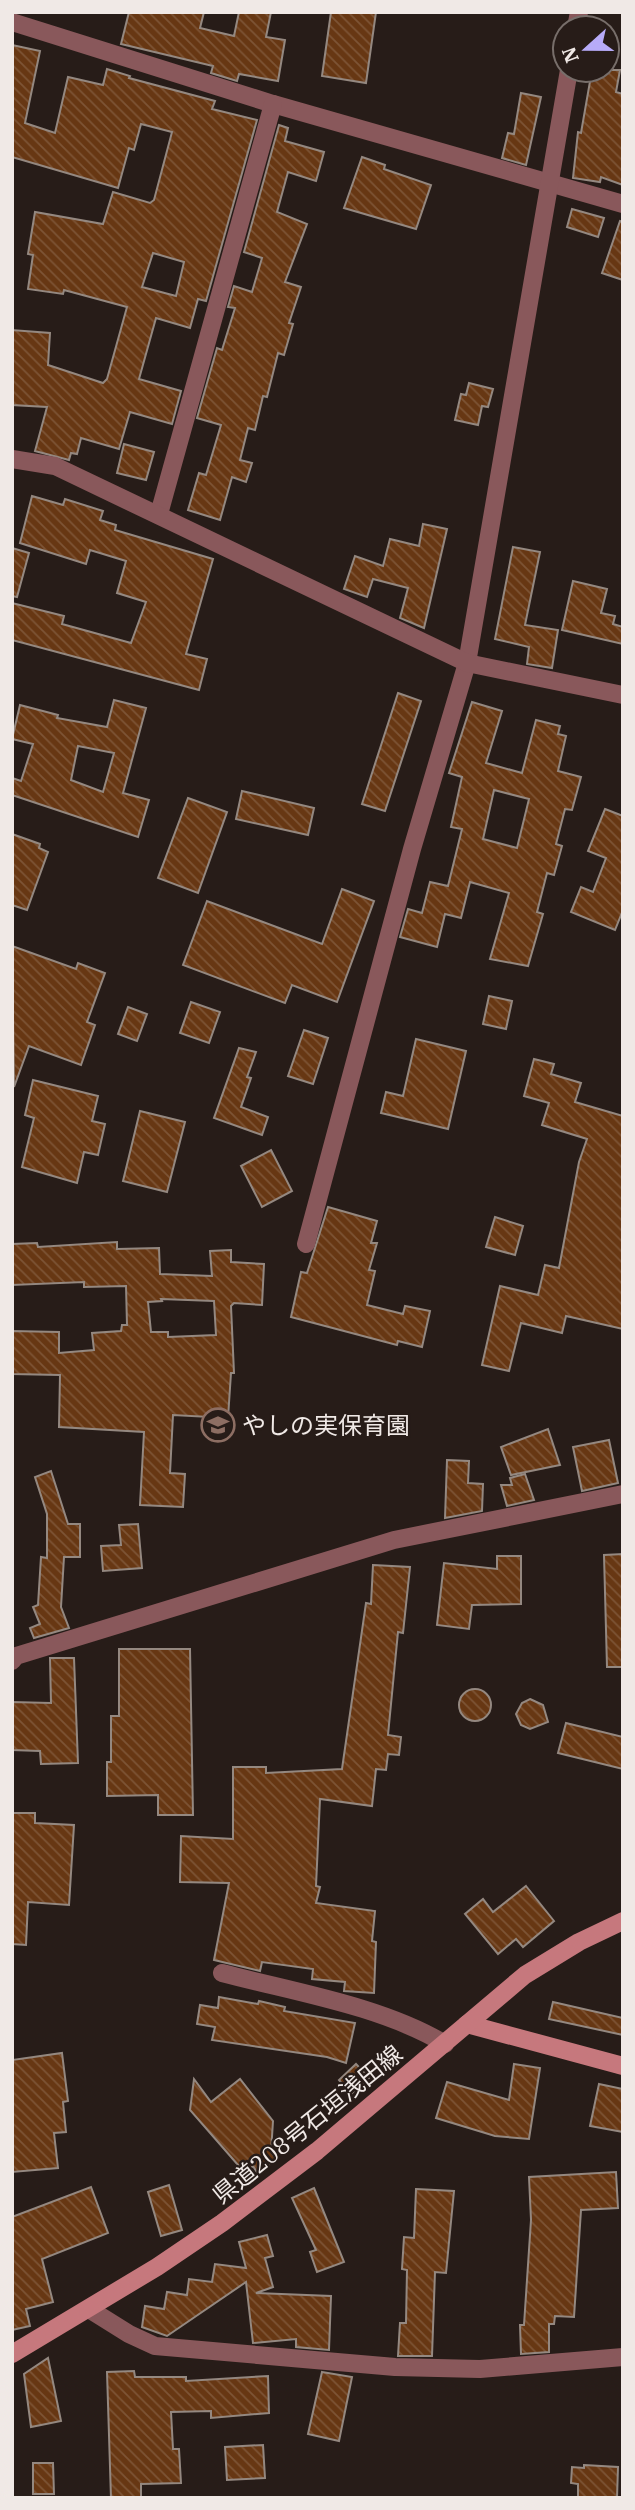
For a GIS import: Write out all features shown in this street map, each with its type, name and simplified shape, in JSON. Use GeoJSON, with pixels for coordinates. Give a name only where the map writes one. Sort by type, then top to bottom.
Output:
{"type":"FeatureCollection","features":[{"type":"Feature","properties":{"kind":"main road","name":"県道208号石垣浅田線"},"geometry":{"type":"LineString","coordinates":[[12,2354],[89,2309],[222,2223],[317,2151],[525,1975],[579,1942],[623,1922]]}},
{"type":"Feature","properties":{"kind":"main road"},"geometry":{"type":"LineString","coordinates":[[467,2024],[623,2066]]}},
{"type":"Feature","properties":{"kind":"street"},"geometry":{"type":"LineString","coordinates":[[12,22],[273,104],[623,204]]}},
{"type":"Feature","properties":{"kind":"street"},"geometry":{"type":"LineString","coordinates":[[306,1244],[412,849],[467,663],[567,84]]}},
{"type":"Feature","properties":{"kind":"street"},"geometry":{"type":"LineString","coordinates":[[159,514],[273,104]]}},
{"type":"Feature","properties":{"kind":"street"},"geometry":{"type":"LineString","coordinates":[[12,459],[55,466],[467,663],[623,695]]}},
{"type":"Feature","properties":{"kind":"street"},"geometry":{"type":"LineString","coordinates":[[12,1661],[16,1656],[394,1540],[623,1494]]}},
{"type":"Feature","properties":{"kind":"street"},"geometry":{"type":"LineString","coordinates":[[222,1973],[377,2014],[421,2030],[444,2044]]}},
{"type":"Feature","properties":{"kind":"street"},"geometry":{"type":"LineString","coordinates":[[89,2309],[129,2334],[155,2346],[395,2367],[468,2369],[623,2357]]}},
{"type":"Feature","properties":{"kind":"building"},"geometry":{"type":"Polygon","coordinates":[[[129,12],[204,12],[200,28],[234,36],[239,12],[271,12],[266,37],[285,40],[278,81],[239,74],[237,81],[211,73],[213,66],[121,44],[129,12]]]}},
{"type":"Feature","properties":{"kind":"building"},"geometry":{"type":"Polygon","coordinates":[[[331,12],[376,12],[366,83],[322,76],[331,12]]]}},
{"type":"Feature","properties":{"kind":"building"},"geometry":{"type":"Polygon","coordinates":[[[12,45],[40,51],[25,123],[55,133],[68,77],[103,85],[107,69],[130,76],[129,78],[215,101],[212,109],[257,120],[206,301],[198,299],[190,328],[156,318],[139,379],[181,391],[172,424],[130,412],[119,449],[81,438],[77,454],[71,453],[69,460],[35,451],[47,407],[12,405],[12,330],[50,333],[48,365],[103,383],[107,379],[127,307],[64,290],[63,294],[28,289],[33,255],[28,254],[35,212],[103,224],[113,192],[150,203],[154,200],[172,132],[141,124],[134,150],[129,148],[118,188],[12,157],[12,45]],[[153,253],[142,287],[176,296],[184,262],[153,253]]]}},
{"type":"Feature","properties":{"kind":"building"},"geometry":{"type":"Polygon","coordinates":[[[590,84],[617,84],[616,92],[623,94],[623,185],[601,177],[600,182],[573,178],[578,132],[581,133],[590,84]]]}},
{"type":"Feature","properties":{"kind":"building"},"geometry":{"type":"Polygon","coordinates":[[[521,93],[541,97],[526,165],[502,158],[508,133],[514,134],[521,93]]]}},
{"type":"Feature","properties":{"kind":"building"},"geometry":{"type":"Polygon","coordinates":[[[279,125],[288,128],[285,141],[324,152],[316,181],[288,172],[277,212],[307,224],[285,282],[301,287],[289,323],[293,324],[284,355],[278,353],[255,430],[248,428],[240,460],[252,463],[246,482],[232,477],[220,520],[188,510],[199,473],[206,475],[221,425],[197,418],[217,348],[222,350],[235,308],[228,307],[234,286],[252,292],[262,258],[244,252],[279,125]]]}},
{"type":"Feature","properties":{"kind":"building"},"geometry":{"type":"Polygon","coordinates":[[[362,157],[385,165],[384,169],[431,185],[416,229],[344,208],[362,157]]]}},
{"type":"Feature","properties":{"kind":"building"},"geometry":{"type":"Polygon","coordinates":[[[572,209],[604,218],[598,237],[567,227],[572,209]]]}},
{"type":"Feature","properties":{"kind":"building"},"geometry":{"type":"Polygon","coordinates":[[[620,221],[623,222],[623,280],[602,273],[620,221]]]}},
{"type":"Feature","properties":{"kind":"building"},"geometry":{"type":"Polygon","coordinates":[[[469,383],[493,389],[488,407],[482,406],[478,425],[455,420],[461,394],[466,395],[469,383]]]}},
{"type":"Feature","properties":{"kind":"building"},"geometry":{"type":"Polygon","coordinates":[[[124,444],[154,452],[146,480],[117,473],[124,444]]]}},
{"type":"Feature","properties":{"kind":"building"},"geometry":{"type":"Polygon","coordinates":[[[32,496],[63,505],[65,499],[103,511],[100,520],[116,525],[115,530],[213,559],[186,654],[207,659],[199,690],[12,640],[12,603],[64,616],[62,624],[131,643],[146,602],[117,593],[126,561],[90,550],[86,564],[20,543],[32,496]]]}},
{"type":"Feature","properties":{"kind":"building"},"geometry":{"type":"Polygon","coordinates":[[[423,524],[447,529],[424,628],[400,618],[408,588],[373,579],[367,597],[344,589],[355,556],[383,566],[390,539],[419,546],[423,524]]]}},
{"type":"Feature","properties":{"kind":"building"},"geometry":{"type":"Polygon","coordinates":[[[513,547],[540,552],[525,625],[558,630],[552,668],[527,664],[529,647],[495,639],[513,547]]]}},
{"type":"Feature","properties":{"kind":"building"},"geometry":{"type":"Polygon","coordinates":[[[12,548],[29,553],[17,597],[12,596],[12,548]]]}},
{"type":"Feature","properties":{"kind":"building"},"geometry":{"type":"Polygon","coordinates":[[[573,581],[607,589],[601,613],[615,616],[613,624],[623,627],[623,644],[562,630],[573,581]]]}},
{"type":"Feature","properties":{"kind":"building"},"geometry":{"type":"Polygon","coordinates":[[[398,693],[421,701],[385,811],[362,804],[398,693]]]}},
{"type":"Feature","properties":{"kind":"building"},"geometry":{"type":"Polygon","coordinates":[[[114,700],[146,708],[123,793],[149,800],[138,837],[12,795],[12,778],[21,781],[33,744],[12,739],[20,705],[58,715],[57,718],[107,727],[114,700]],[[78,746],[71,780],[103,792],[114,753],[78,746]]]}},
{"type":"Feature","properties":{"kind":"building"},"geometry":{"type":"Polygon","coordinates":[[[472,702],[502,711],[486,763],[522,773],[536,720],[560,726],[558,734],[566,736],[558,771],[581,777],[572,810],[565,809],[556,844],[562,846],[554,875],[547,873],[537,912],[543,914],[528,966],[490,959],[509,893],[470,882],[461,918],[445,914],[437,947],[400,937],[408,909],[422,913],[430,882],[448,886],[462,829],[451,827],[462,777],[449,773],[472,702]],[[494,790],[483,839],[517,848],[529,799],[494,790]]]}},
{"type":"Feature","properties":{"kind":"building"},"geometry":{"type":"Polygon","coordinates":[[[242,791],[314,808],[308,835],[236,819],[242,791]]]}},
{"type":"Feature","properties":{"kind":"building"},"geometry":{"type":"Polygon","coordinates":[[[188,798],[227,812],[198,893],[158,878],[188,798]]]}},
{"type":"Feature","properties":{"kind":"building"},"geometry":{"type":"Polygon","coordinates":[[[605,809],[623,816],[623,910],[615,930],[571,912],[581,887],[593,892],[606,858],[588,851],[605,809]]]}},
{"type":"Feature","properties":{"kind":"building"},"geometry":{"type":"Polygon","coordinates":[[[12,834],[40,844],[39,848],[48,852],[27,910],[12,905],[12,834]]]}},
{"type":"Feature","properties":{"kind":"building"},"geometry":{"type":"Polygon","coordinates":[[[342,889],[374,901],[337,1002],[292,985],[285,1003],[183,965],[207,901],[322,944],[342,889]]]}},
{"type":"Feature","properties":{"kind":"building"},"geometry":{"type":"Polygon","coordinates":[[[12,946],[76,969],[78,963],[105,973],[87,1022],[95,1025],[81,1065],[29,1046],[14,1087],[12,946]]]}},
{"type":"Feature","properties":{"kind":"building"},"geometry":{"type":"Polygon","coordinates":[[[489,996],[512,1001],[506,1029],[483,1024],[489,996]]]}},
{"type":"Feature","properties":{"kind":"building"},"geometry":{"type":"Polygon","coordinates":[[[191,1002],[220,1012],[209,1043],[180,1033],[191,1002]]]}},
{"type":"Feature","properties":{"kind":"building"},"geometry":{"type":"Polygon","coordinates":[[[128,1007],[147,1014],[137,1041],[118,1034],[128,1007]]]}},
{"type":"Feature","properties":{"kind":"building"},"geometry":{"type":"Polygon","coordinates":[[[304,1030],[328,1038],[313,1084],[288,1076],[304,1030]]]}},
{"type":"Feature","properties":{"kind":"building"},"geometry":{"type":"Polygon","coordinates":[[[416,1039],[466,1051],[448,1129],[381,1113],[386,1092],[403,1096],[416,1039]]]}},
{"type":"Feature","properties":{"kind":"building"},"geometry":{"type":"Polygon","coordinates":[[[239,1048],[256,1052],[247,1077],[251,1078],[241,1107],[268,1117],[262,1135],[214,1118],[239,1048]]]}},
{"type":"Feature","properties":{"kind":"building"},"geometry":{"type":"Polygon","coordinates":[[[534,1059],[554,1064],[551,1074],[581,1083],[575,1102],[623,1116],[623,1329],[566,1316],[562,1333],[521,1323],[509,1371],[482,1365],[500,1286],[538,1295],[545,1265],[559,1268],[579,1162],[587,1139],[542,1125],[549,1103],[524,1096],[534,1059]]]}},
{"type":"Feature","properties":{"kind":"building"},"geometry":{"type":"Polygon","coordinates":[[[33,1080],[98,1096],[92,1121],[105,1124],[98,1155],[84,1152],[77,1183],[22,1167],[34,1118],[25,1115],[33,1080]]]}},
{"type":"Feature","properties":{"kind":"building"},"geometry":{"type":"Polygon","coordinates":[[[140,1111],[185,1122],[167,1192],[123,1181],[140,1111]]]}},
{"type":"Feature","properties":{"kind":"building"},"geometry":{"type":"Polygon","coordinates":[[[271,1150],[292,1191],[262,1207],[241,1166],[271,1150]]]}},
{"type":"Feature","properties":{"kind":"building"},"geometry":{"type":"Polygon","coordinates":[[[328,1207],[377,1221],[371,1243],[377,1243],[369,1270],[375,1271],[367,1305],[403,1314],[405,1306],[430,1311],[422,1347],[398,1341],[397,1345],[291,1317],[301,1272],[307,1273],[328,1207]]]}},
{"type":"Feature","properties":{"kind":"building"},"geometry":{"type":"Polygon","coordinates":[[[495,1217],[523,1226],[515,1255],[486,1247],[495,1217]]]}},
{"type":"Feature","properties":{"kind":"building"},"geometry":{"type":"Polygon","coordinates":[[[117,1242],[117,1249],[159,1248],[160,1274],[212,1276],[210,1251],[231,1250],[231,1262],[264,1264],[262,1305],[234,1303],[231,1306],[234,1373],[231,1373],[228,1418],[173,1415],[170,1473],[185,1474],[183,1507],[140,1505],[144,1432],[59,1427],[60,1375],[12,1374],[12,1331],[59,1332],[59,1353],[94,1350],[92,1333],[121,1331],[122,1325],[127,1325],[126,1286],[84,1287],[84,1282],[12,1285],[12,1244],[37,1243],[38,1247],[117,1242]],[[161,1299],[162,1301],[148,1302],[151,1332],[168,1332],[168,1337],[216,1335],[214,1301],[161,1299]]]}},
{"type":"Feature","properties":{"kind":"building"},"geometry":{"type":"Polygon","coordinates":[[[548,1429],[560,1465],[511,1475],[501,1447],[548,1429]]]}},
{"type":"Feature","properties":{"kind":"building"},"geometry":{"type":"Polygon","coordinates":[[[609,1440],[618,1483],[582,1491],[573,1447],[609,1440]]]}},
{"type":"Feature","properties":{"kind":"building"},"geometry":{"type":"Polygon","coordinates":[[[447,1460],[469,1461],[468,1483],[483,1484],[482,1511],[445,1518],[447,1460]]]}},
{"type":"Feature","properties":{"kind":"building"},"geometry":{"type":"Polygon","coordinates":[[[51,1471],[68,1524],[80,1524],[80,1557],[64,1557],[61,1607],[69,1628],[34,1638],[30,1628],[40,1624],[33,1607],[38,1605],[41,1557],[47,1558],[47,1514],[35,1477],[51,1471]]]}},
{"type":"Feature","properties":{"kind":"building"},"geometry":{"type":"Polygon","coordinates":[[[525,1474],[534,1500],[507,1506],[501,1485],[512,1485],[510,1478],[525,1474]]]}},
{"type":"Feature","properties":{"kind":"building"},"geometry":{"type":"Polygon","coordinates":[[[138,1524],[142,1568],[103,1571],[101,1546],[121,1545],[119,1525],[138,1524]]]}},
{"type":"Feature","properties":{"kind":"building"},"geometry":{"type":"Polygon","coordinates":[[[623,1554],[623,1667],[607,1667],[604,1555],[623,1554]]]}},
{"type":"Feature","properties":{"kind":"building"},"geometry":{"type":"Polygon","coordinates":[[[497,1556],[521,1556],[521,1604],[472,1605],[469,1629],[437,1625],[444,1563],[497,1569],[497,1556]]]}},
{"type":"Feature","properties":{"kind":"building"},"geometry":{"type":"Polygon","coordinates":[[[373,1565],[410,1567],[403,1633],[398,1632],[388,1735],[401,1737],[399,1755],[388,1754],[386,1770],[376,1769],[372,1806],[320,1799],[316,1886],[320,1887],[316,1903],[375,1911],[372,1941],[376,1942],[374,1993],[344,1991],[345,1982],[312,1979],[313,1969],[262,1962],[260,1971],[214,1960],[229,1883],[180,1882],[181,1836],[233,1839],[233,1767],[266,1767],[266,1773],[342,1769],[366,1603],[371,1604],[373,1565]]]}},
{"type":"Feature","properties":{"kind":"building"},"geometry":{"type":"Polygon","coordinates":[[[119,1649],[190,1649],[193,1815],[158,1815],[158,1795],[107,1796],[107,1762],[111,1762],[111,1716],[119,1716],[119,1649]]]}},
{"type":"Feature","properties":{"kind":"building"},"geometry":{"type":"Polygon","coordinates":[[[50,1658],[74,1658],[78,1763],[41,1764],[40,1751],[12,1750],[12,1702],[51,1703],[50,1658]]]}},
{"type":"Feature","properties":{"kind":"building"},"geometry":{"type":"Polygon","coordinates":[[[475,1689],[486,1694],[491,1705],[486,1716],[475,1721],[464,1716],[459,1705],[464,1694],[475,1689]]]}},
{"type":"Feature","properties":{"kind":"building"},"geometry":{"type":"Polygon","coordinates":[[[530,1699],[543,1705],[548,1722],[530,1729],[521,1725],[516,1714],[522,1703],[530,1699]]]}},
{"type":"Feature","properties":{"kind":"building"},"geometry":{"type":"Polygon","coordinates":[[[566,1723],[623,1737],[623,1769],[558,1753],[566,1723]]]}},
{"type":"Feature","properties":{"kind":"building"},"geometry":{"type":"Polygon","coordinates":[[[12,1813],[35,1813],[35,1823],[74,1825],[69,1905],[28,1902],[26,1945],[12,1944],[12,1813]]]}},
{"type":"Feature","properties":{"kind":"building"},"geometry":{"type":"Polygon","coordinates":[[[526,1886],[554,1921],[523,1947],[516,1939],[498,1954],[465,1914],[483,1899],[493,1912],[526,1886]]]}},
{"type":"Feature","properties":{"kind":"building"},"geometry":{"type":"Polygon","coordinates":[[[219,1997],[258,2004],[259,2001],[285,2007],[284,2011],[355,2023],[346,2063],[327,2057],[212,2040],[215,2027],[197,2024],[200,2005],[218,2008],[219,1997]]]}},
{"type":"Feature","properties":{"kind":"building"},"geometry":{"type":"Polygon","coordinates":[[[553,2002],[623,2018],[623,2035],[549,2019],[553,2002]]]}},
{"type":"Feature","properties":{"kind":"building"},"geometry":{"type":"Polygon","coordinates":[[[62,2053],[68,2101],[63,2102],[66,2132],[54,2133],[58,2168],[12,2172],[12,2060],[62,2053]]]}},
{"type":"Feature","properties":{"kind":"building"},"geometry":{"type":"Polygon","coordinates":[[[356,2064],[369,2078],[351,2094],[339,2080],[356,2064]]]}},
{"type":"Feature","properties":{"kind":"building"},"geometry":{"type":"Polygon","coordinates":[[[514,2064],[540,2068],[529,2139],[495,2136],[436,2118],[447,2082],[509,2100],[514,2064]]]}},
{"type":"Feature","properties":{"kind":"building"},"geometry":{"type":"Polygon","coordinates":[[[194,2079],[211,2102],[240,2079],[273,2121],[271,2152],[276,2159],[258,2174],[253,2166],[245,2173],[190,2110],[194,2079]]]}},
{"type":"Feature","properties":{"kind":"building"},"geometry":{"type":"Polygon","coordinates":[[[599,2084],[623,2089],[623,2132],[590,2126],[599,2084]]]}},
{"type":"Feature","properties":{"kind":"building"},"geometry":{"type":"Polygon","coordinates":[[[616,2172],[618,2208],[581,2210],[574,2317],[555,2316],[554,2324],[549,2324],[549,2352],[521,2354],[520,2325],[524,2325],[531,2220],[529,2177],[616,2172]]]}},
{"type":"Feature","properties":{"kind":"building"},"geometry":{"type":"Polygon","coordinates":[[[169,2185],[182,2230],[161,2236],[148,2192],[169,2185]]]}},
{"type":"Feature","properties":{"kind":"building"},"geometry":{"type":"Polygon","coordinates":[[[91,2187],[108,2233],[42,2259],[53,2302],[26,2309],[30,2326],[12,2330],[12,2217],[91,2187]]]}},
{"type":"Feature","properties":{"kind":"building"},"geometry":{"type":"Polygon","coordinates":[[[314,2188],[344,2262],[317,2272],[310,2252],[316,2250],[292,2198],[314,2188]]]}},
{"type":"Feature","properties":{"kind":"building"},"geometry":{"type":"Polygon","coordinates":[[[416,2189],[454,2191],[446,2273],[435,2272],[432,2356],[398,2356],[400,2323],[406,2323],[407,2270],[402,2269],[404,2237],[414,2238],[416,2189]]]}},
{"type":"Feature","properties":{"kind":"building"},"geometry":{"type":"Polygon","coordinates":[[[267,2235],[273,2256],[265,2258],[273,2287],[256,2293],[331,2296],[329,2350],[296,2347],[296,2339],[253,2343],[246,2282],[167,2336],[142,2327],[145,2306],[164,2309],[167,2292],[187,2295],[189,2279],[212,2282],[215,2264],[246,2268],[239,2242],[267,2235]]]}},
{"type":"Feature","properties":{"kind":"building"},"geometry":{"type":"Polygon","coordinates":[[[48,2358],[61,2421],[31,2427],[24,2374],[48,2358]]]}},
{"type":"Feature","properties":{"kind":"building"},"geometry":{"type":"Polygon","coordinates":[[[134,2371],[135,2377],[186,2377],[186,2381],[268,2376],[269,2413],[211,2418],[211,2411],[171,2412],[173,2449],[179,2449],[181,2483],[141,2484],[141,2498],[111,2498],[107,2372],[134,2371]]]}},
{"type":"Feature","properties":{"kind":"building"},"geometry":{"type":"Polygon","coordinates":[[[322,2372],[352,2377],[339,2441],[308,2434],[322,2372]]]}},
{"type":"Feature","properties":{"kind":"building"},"geometry":{"type":"Polygon","coordinates":[[[263,2445],[265,2478],[227,2480],[225,2447],[263,2445]]]}},
{"type":"Feature","properties":{"kind":"building"},"geometry":{"type":"Polygon","coordinates":[[[33,2463],[53,2463],[54,2494],[33,2494],[33,2463]]]}},
{"type":"Feature","properties":{"kind":"building"},"geometry":{"type":"Polygon","coordinates":[[[584,2465],[618,2467],[617,2498],[578,2498],[578,2484],[571,2483],[572,2467],[584,2468],[584,2465]]]}},
{"type":"Feature","properties":{"kind":"place","name":"やしの実保育園"},"geometry":{"type":"Point","coordinates":[218,1425]}}]}
